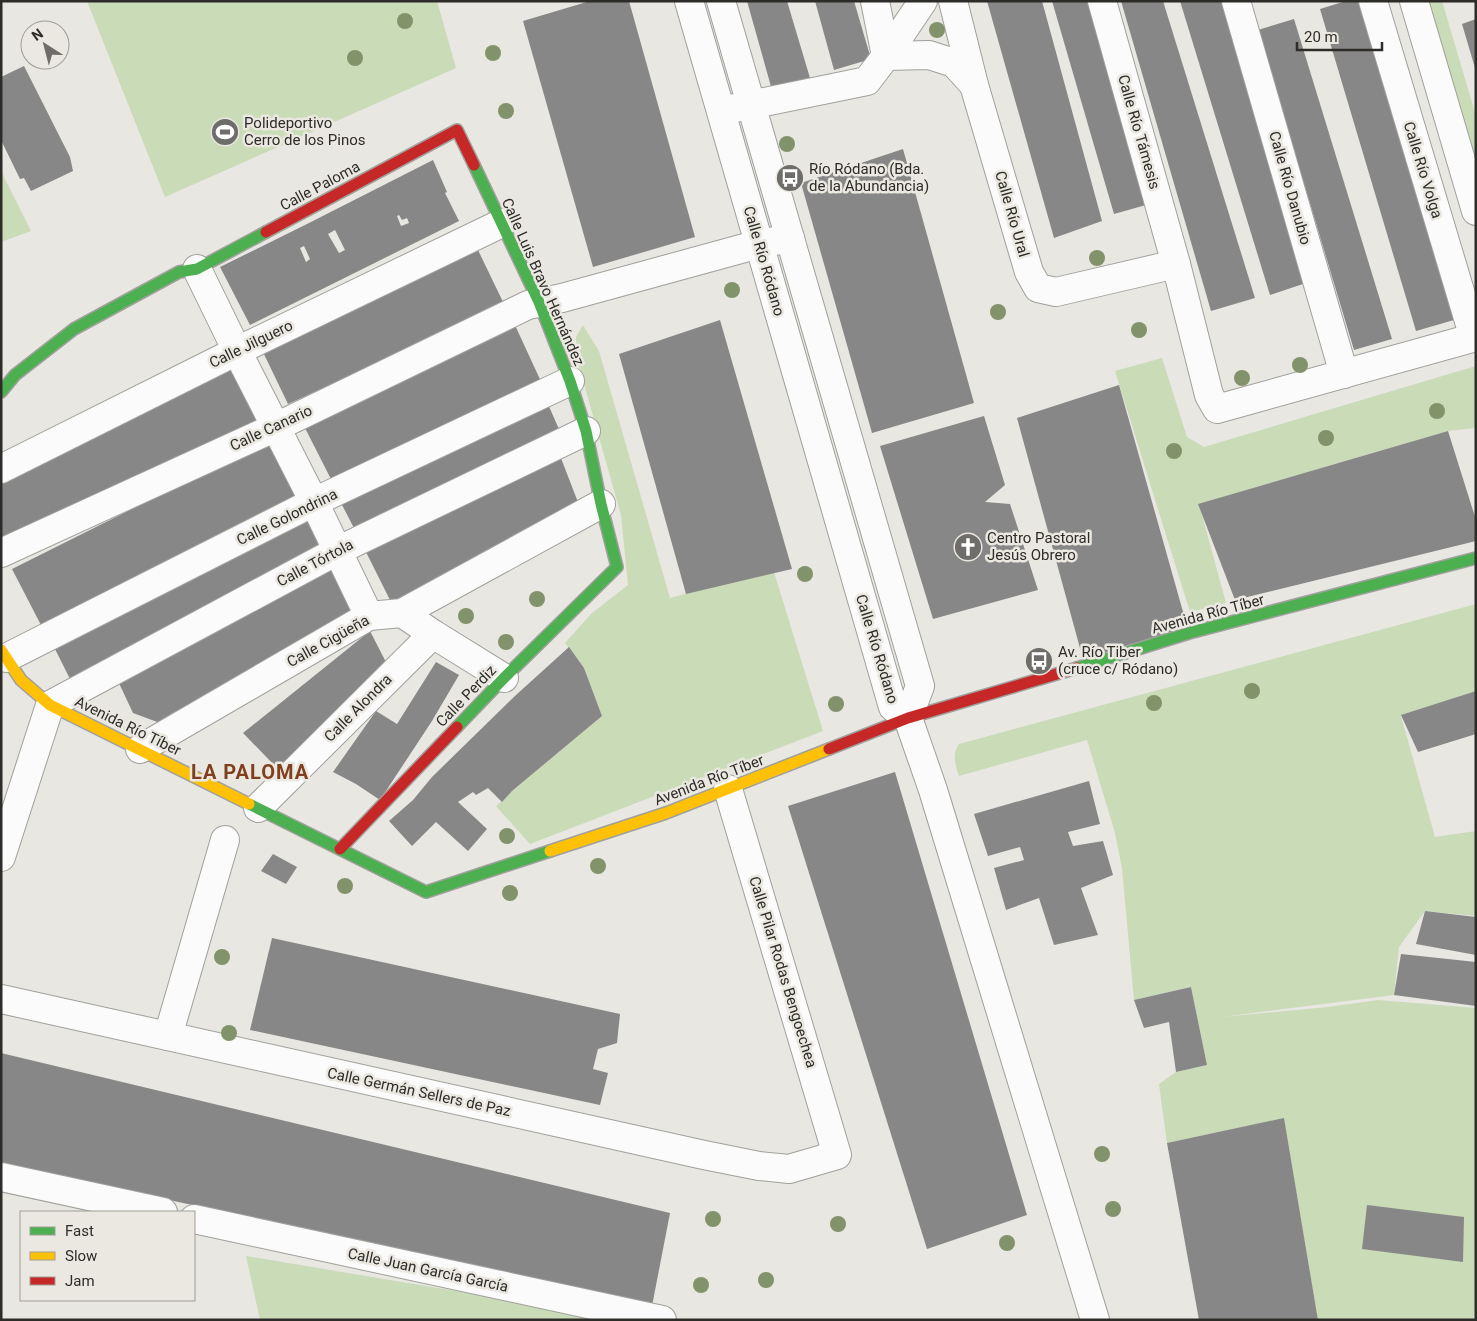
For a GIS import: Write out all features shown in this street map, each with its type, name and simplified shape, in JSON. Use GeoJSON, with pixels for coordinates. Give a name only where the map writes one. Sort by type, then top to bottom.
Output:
{"type":"FeatureCollection","features":[{"type":"Feature","properties":{"kind":"street","name":"Calle Río Ródano"},"geometry":{"type":"LineString","coordinates":[[689,1],[892,707],[908,718],[920,686],[722,1]]}},
{"type":"Feature","properties":{"kind":"street"},"geometry":{"type":"LineString","coordinates":[[875,1],[886,56]]}},
{"type":"Feature","properties":{"kind":"street"},"geometry":{"type":"LineString","coordinates":[[721,111],[867,81],[923,1]]}},
{"type":"Feature","properties":{"kind":"street","name":"Calle Río Ural"},"geometry":{"type":"LineString","coordinates":[[953,1],[974,85],[1029,272],[1038,288],[1056,292],[1176,264]]}},
{"type":"Feature","properties":{"kind":"street","name":"Calle Río Támesis"},"geometry":{"type":"LineString","coordinates":[[1102,1],[1176,264],[1209,396],[1217,409],[1344,374]]}},
{"type":"Feature","properties":{"kind":"street","name":"Calle Río Danubio"},"geometry":{"type":"LineString","coordinates":[[1236,1],[1344,374]]}},
{"type":"Feature","properties":{"kind":"street","name":"Calle Río Volga"},"geometry":{"type":"LineString","coordinates":[[1373,1],[1475,338]]}},
{"type":"Feature","properties":{"kind":"street"},"geometry":{"type":"LineString","coordinates":[[1414,1],[1476,210]]}},
{"type":"Feature","properties":{"kind":"street"},"geometry":{"type":"LineString","coordinates":[[886,56],[929,55],[954,63],[974,85]]}},
{"type":"Feature","properties":{"kind":"street","name":"Calle Luis Bravo Hernández"},"geometry":{"type":"LineString","coordinates":[[457,130],[539,302],[570,381],[586,432],[600,504],[617,567]]}},
{"type":"Feature","properties":{"kind":"street","name":"Calle Paloma"},"geometry":{"type":"LineString","coordinates":[[1,392],[15,375],[74,329],[179,272],[196,269],[457,130]]}},
{"type":"Feature","properties":{"kind":"street","name":"Calle Jilguero"},"geometry":{"type":"LineString","coordinates":[[1,469],[237,351],[502,223]]}},
{"type":"Feature","properties":{"kind":"street","name":"Calle Canario"},"geometry":{"type":"LineString","coordinates":[[1,553],[276,427],[528,305],[562,298],[759,244],[790,238]]}},
{"type":"Feature","properties":{"kind":"street"},"geometry":{"type":"LineString","coordinates":[[196,269],[314,502],[369,616]]}},
{"type":"Feature","properties":{"kind":"street"},"geometry":{"type":"LineString","coordinates":[[1344,374],[1475,338]]}},
{"type":"Feature","properties":{"kind":"street","name":"Calle Golondrina"},"geometry":{"type":"LineString","coordinates":[[4,654],[314,502],[570,381]]}},
{"type":"Feature","properties":{"kind":"street","name":"Calle Tórtola"},"geometry":{"type":"LineString","coordinates":[[50,705],[337,551],[586,432]]}},
{"type":"Feature","properties":{"kind":"street","name":"Calle Cigüeña"},"geometry":{"type":"LineString","coordinates":[[140,749],[369,616],[402,613],[600,504]]}},
{"type":"Feature","properties":{"kind":"street","name":"Avenida Río Tíber"},"geometry":{"type":"LineString","coordinates":[[4,654],[21,680],[50,705],[426,892],[666,813],[908,718],[1189,633],[1476,558]]}},
{"type":"Feature","properties":{"kind":"street","name":"Calle Perdiz"},"geometry":{"type":"LineString","coordinates":[[340,849],[504,678],[617,567]]}},
{"type":"Feature","properties":{"kind":"street"},"geometry":{"type":"LineString","coordinates":[[402,613],[504,678]]}},
{"type":"Feature","properties":{"kind":"street","name":"Calle Alondra"},"geometry":{"type":"LineString","coordinates":[[258,808],[433,634]]}},
{"type":"Feature","properties":{"kind":"street"},"geometry":{"type":"LineString","coordinates":[[1,856],[50,705]]}},
{"type":"Feature","properties":{"kind":"street"},"geometry":{"type":"LineString","coordinates":[[908,718],[933,790],[1095,1320]]}},
{"type":"Feature","properties":{"kind":"street","name":"Calle Pilar Rodas Bengoechea"},"geometry":{"type":"LineString","coordinates":[[728,789],[837,1155]]}},
{"type":"Feature","properties":{"kind":"street"},"geometry":{"type":"LineString","coordinates":[[168,1036],[225,840]]}},
{"type":"Feature","properties":{"kind":"street","name":"Calle Germán Sellers de Paz"},"geometry":{"type":"LineString","coordinates":[[1,999],[759,1166],[789,1169],[837,1155]]}},
{"type":"Feature","properties":{"kind":"street"},"geometry":{"type":"LineString","coordinates":[[1,1177],[158,1211]]}},
{"type":"Feature","properties":{"kind":"street","name":"Calle Juan García García"},"geometry":{"type":"LineString","coordinates":[[195,1219],[662,1320]]}},
{"type":"Feature","properties":{"kind":"green space","name":"Polideportivo Cerro de los Pinos"},"geometry":{"type":"Polygon","coordinates":[[[87,1],[437,1],[456,68],[165,197],[87,1]]]}},
{"type":"Feature","properties":{"kind":"green space"},"geometry":{"type":"Polygon","coordinates":[[[1420,1],[1442,1],[1476,116],[1476,190],[1420,1]]]}},
{"type":"Feature","properties":{"kind":"green space"},"geometry":{"type":"Polygon","coordinates":[[[1,171],[31,231],[1,242],[1,171]]]}},
{"type":"Feature","properties":{"kind":"green space"},"geometry":{"type":"Polygon","coordinates":[[[583,325],[599,351],[670,598],[773,569],[823,731],[530,844],[496,806],[602,716],[584,668],[565,643],[592,613],[628,585],[621,515],[577,359],[576,337],[583,325]]]}},
{"type":"Feature","properties":{"kind":"green space"},"geometry":{"type":"Polygon","coordinates":[[[1162,358],[1187,437],[1204,447],[1476,366],[1476,428],[1448,431],[1199,504],[1226,603],[1190,612],[1115,371],[1162,358]]]}},
{"type":"Feature","properties":{"kind":"green space"},"geometry":{"type":"Polygon","coordinates":[[[1476,604],[1476,691],[1401,716],[1435,837],[1476,831],[1476,916],[1425,911],[1399,947],[1394,995],[1221,1017],[1328,1007],[1378,1000],[1476,1008],[1476,1320],[1318,1320],[1284,1119],[1167,1143],[1159,1084],[1176,1072],[1207,1065],[1191,987],[1134,1000],[1122,868],[1115,833],[1087,740],[959,776],[955,764],[955,752],[959,744],[1476,604]]]}},
{"type":"Feature","properties":{"kind":"green space"},"geometry":{"type":"Polygon","coordinates":[[[246,1256],[629,1320],[260,1320],[246,1256]]]}},
{"type":"Feature","properties":{"kind":"building"},"geometry":{"type":"Polygon","coordinates":[[[590,1],[629,1],[695,237],[593,267],[523,21],[590,1]]]}},
{"type":"Feature","properties":{"kind":"building"},"geometry":{"type":"Polygon","coordinates":[[[747,1],[787,1],[810,78],[772,90],[747,1]]]}},
{"type":"Feature","properties":{"kind":"building"},"geometry":{"type":"Polygon","coordinates":[[[815,1],[854,1],[871,59],[834,70],[815,1]]]}},
{"type":"Feature","properties":{"kind":"building"},"geometry":{"type":"Polygon","coordinates":[[[987,1],[1042,1],[1102,221],[1054,238],[987,1]]]}},
{"type":"Feature","properties":{"kind":"building"},"geometry":{"type":"Polygon","coordinates":[[[1052,1],[1095,1],[1153,203],[1114,214],[1052,1]]]}},
{"type":"Feature","properties":{"kind":"building"},"geometry":{"type":"Polygon","coordinates":[[[1121,1],[1163,1],[1255,298],[1211,311],[1121,1]]]}},
{"type":"Feature","properties":{"kind":"building"},"geometry":{"type":"Polygon","coordinates":[[[1180,1],[1228,1],[1309,282],[1270,295],[1180,1]]]}},
{"type":"Feature","properties":{"kind":"building"},"geometry":{"type":"Polygon","coordinates":[[[1346,1],[1360,1],[1454,320],[1416,331],[1320,9],[1346,1]]]}},
{"type":"Feature","properties":{"kind":"building"},"geometry":{"type":"Polygon","coordinates":[[[1294,19],[1392,339],[1354,350],[1258,30],[1294,19]]]}},
{"type":"Feature","properties":{"kind":"building"},"geometry":{"type":"Polygon","coordinates":[[[1476,19],[1476,68],[1475,68],[1462,24],[1476,19]]]}},
{"type":"Feature","properties":{"kind":"building"},"geometry":{"type":"Polygon","coordinates":[[[20,68],[20,70],[26,70],[70,157],[73,171],[31,191],[24,178],[20,179],[1,140],[1,77],[20,68]]]}},
{"type":"Feature","properties":{"kind":"building"},"geometry":{"type":"Polygon","coordinates":[[[903,149],[974,403],[872,433],[801,183],[903,149]]]}},
{"type":"Feature","properties":{"kind":"building"},"geometry":{"type":"Polygon","coordinates":[[[433,160],[447,192],[445,193],[459,221],[250,325],[220,267],[433,160]],[[399,215],[397,216],[401,226],[409,223],[407,218],[402,220],[399,215]],[[335,230],[328,234],[339,253],[345,250],[335,230]],[[304,246],[300,248],[306,262],[310,259],[304,246]]]}},
{"type":"Feature","properties":{"kind":"building"},"geometry":{"type":"Polygon","coordinates":[[[477,248],[505,306],[324,395],[321,389],[288,404],[262,350],[477,248]]]}},
{"type":"Feature","properties":{"kind":"building"},"geometry":{"type":"Polygon","coordinates":[[[720,320],[792,569],[686,594],[619,354],[720,320]]]}},
{"type":"Feature","properties":{"kind":"building"},"geometry":{"type":"Polygon","coordinates":[[[514,323],[544,388],[334,485],[305,428],[514,323]]]}},
{"type":"Feature","properties":{"kind":"building"},"geometry":{"type":"Polygon","coordinates":[[[238,364],[269,427],[182,470],[174,455],[178,465],[1,542],[1,484],[147,406],[238,364]]]}},
{"type":"Feature","properties":{"kind":"building"},"geometry":{"type":"Polygon","coordinates":[[[1119,385],[1189,633],[1083,659],[1017,418],[1119,385]]]}},
{"type":"Feature","properties":{"kind":"building"},"geometry":{"type":"Polygon","coordinates":[[[547,402],[562,436],[355,530],[340,501],[547,402]]]}},
{"type":"Feature","properties":{"kind":"building","name":"Centro Pastoral Jesús Obrero"},"geometry":{"type":"Polygon","coordinates":[[[984,416],[1005,485],[985,502],[1010,504],[1038,590],[933,619],[880,446],[984,416]]]}},
{"type":"Feature","properties":{"kind":"building"},"geometry":{"type":"Polygon","coordinates":[[[1448,431],[1476,520],[1476,541],[1235,600],[1198,504],[1448,431]]]}},
{"type":"Feature","properties":{"kind":"building"},"geometry":{"type":"Polygon","coordinates":[[[272,439],[305,501],[42,627],[12,569],[272,439]]]}},
{"type":"Feature","properties":{"kind":"building"},"geometry":{"type":"Polygon","coordinates":[[[559,453],[581,510],[393,606],[364,548],[559,453]]]}},
{"type":"Feature","properties":{"kind":"building"},"geometry":{"type":"Polygon","coordinates":[[[311,515],[328,548],[74,687],[55,649],[311,515]]]}},
{"type":"Feature","properties":{"kind":"building"},"geometry":{"type":"Polygon","coordinates":[[[335,562],[359,616],[160,723],[133,713],[117,679],[335,562]]]}},
{"type":"Feature","properties":{"kind":"building"},"geometry":{"type":"Polygon","coordinates":[[[370,631],[389,668],[277,768],[243,733],[370,631]]]}},
{"type":"Feature","properties":{"kind":"building"},"geometry":{"type":"Polygon","coordinates":[[[569,647],[584,668],[602,716],[512,791],[502,802],[488,788],[476,795],[473,792],[458,802],[487,829],[468,851],[436,822],[412,846],[389,821],[413,800],[432,777],[516,695],[569,647]]]}},
{"type":"Feature","properties":{"kind":"building"},"geometry":{"type":"Polygon","coordinates":[[[436,662],[459,675],[432,721],[380,800],[333,772],[376,711],[397,724],[436,662]]]}},
{"type":"Feature","properties":{"kind":"building"},"geometry":{"type":"Polygon","coordinates":[[[1476,691],[1476,734],[1418,752],[1401,715],[1476,691]]]}},
{"type":"Feature","properties":{"kind":"building"},"geometry":{"type":"Polygon","coordinates":[[[895,772],[1027,1215],[927,1249],[788,806],[895,772]]]}},
{"type":"Feature","properties":{"kind":"building"},"geometry":{"type":"Polygon","coordinates":[[[1089,781],[1100,824],[1068,832],[1073,846],[1103,841],[1113,875],[1081,888],[1098,935],[1054,945],[1039,898],[1006,910],[994,868],[1024,860],[1020,847],[988,856],[974,814],[1089,781]]]}},
{"type":"Feature","properties":{"kind":"building"},"geometry":{"type":"Polygon","coordinates":[[[273,854],[297,867],[286,884],[261,871],[273,854]]]}},
{"type":"Feature","properties":{"kind":"building"},"geometry":{"type":"Polygon","coordinates":[[[1425,911],[1476,917],[1476,955],[1416,944],[1425,911]]]}},
{"type":"Feature","properties":{"kind":"building"},"geometry":{"type":"Polygon","coordinates":[[[272,938],[620,1014],[617,1043],[598,1049],[593,1069],[608,1073],[600,1105],[250,1030],[272,938]]]}},
{"type":"Feature","properties":{"kind":"building"},"geometry":{"type":"Polygon","coordinates":[[[1401,954],[1476,962],[1476,1006],[1394,995],[1401,954]]]}},
{"type":"Feature","properties":{"kind":"building"},"geometry":{"type":"Polygon","coordinates":[[[1191,987],[1207,1065],[1176,1072],[1169,1022],[1144,1028],[1134,1000],[1191,987]]]}},
{"type":"Feature","properties":{"kind":"building"},"geometry":{"type":"Polygon","coordinates":[[[1,1053],[670,1213],[652,1306],[1,1163],[1,1053]]]}},
{"type":"Feature","properties":{"kind":"building"},"geometry":{"type":"Polygon","coordinates":[[[1284,1118],[1318,1320],[1199,1320],[1167,1143],[1284,1118]]]}},
{"type":"Feature","properties":{"kind":"building"},"geometry":{"type":"Polygon","coordinates":[[[1367,1205],[1464,1217],[1463,1262],[1362,1249],[1367,1205]]]}},
{"type":"Feature","properties":{"kind":"traffic: fast"},"geometry":{"type":"LineString","coordinates":[[457,727],[617,567],[601,504],[586,431],[570,381],[539,302],[474,165]]}},
{"type":"Feature","properties":{"kind":"traffic: fast"},"geometry":{"type":"LineString","coordinates":[[1,392],[15,375],[74,329],[179,272],[197,269],[266,232]]}},
{"type":"Feature","properties":{"kind":"traffic: fast"},"geometry":{"type":"LineString","coordinates":[[1077,668],[1189,633],[1476,558]]}},
{"type":"Feature","properties":{"kind":"traffic: fast"},"geometry":{"type":"LineString","coordinates":[[249,804],[426,892],[550,851]]}},
{"type":"Feature","properties":{"kind":"traffic: slow"},"geometry":{"type":"LineString","coordinates":[[1,650],[21,680],[50,705],[249,804]]}},
{"type":"Feature","properties":{"kind":"traffic: slow"},"geometry":{"type":"LineString","coordinates":[[550,851],[666,813],[829,749]]}},
{"type":"Feature","properties":{"kind":"traffic: jam"},"geometry":{"type":"LineString","coordinates":[[266,232],[457,130],[474,165]]}},
{"type":"Feature","properties":{"kind":"traffic: jam"},"geometry":{"type":"LineString","coordinates":[[829,749],[908,718],[1077,668]]}},
{"type":"Feature","properties":{"kind":"traffic: jam"},"geometry":{"type":"LineString","coordinates":[[340,849],[457,727]]}},
{"type":"Feature","properties":{"kind":"place","name":"Polideportivo Cerro de los Pinos"},"geometry":{"type":"Point","coordinates":[225,132]}},
{"type":"Feature","properties":{"kind":"place","name":"Río Ródano (Bda. de la Abundancia)"},"geometry":{"type":"Point","coordinates":[790,178]}},
{"type":"Feature","properties":{"kind":"place","name":"Centro Pastoral Jesús Obrero"},"geometry":{"type":"Point","coordinates":[968,547]}},
{"type":"Feature","properties":{"kind":"place","name":"Av. Río Tiber (cruce c/ Ródano)"},"geometry":{"type":"Point","coordinates":[1039,661]}},
{"type":"Feature","properties":{"kind":"district","name":"LA PALOMA"},"geometry":{"type":"Point","coordinates":[250,772]}}]}
